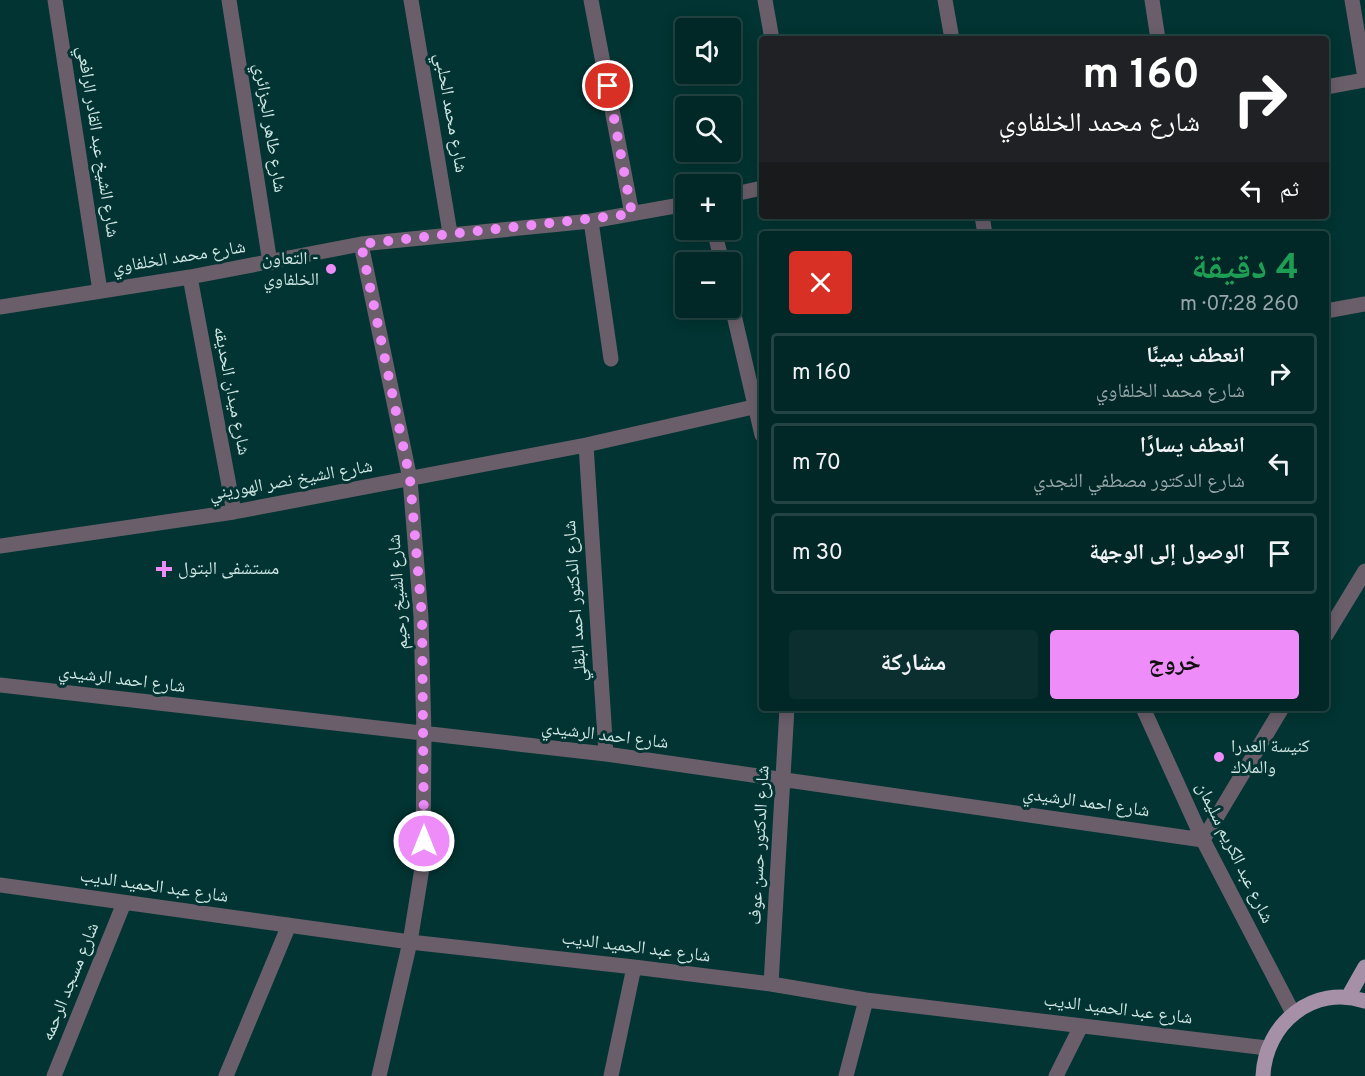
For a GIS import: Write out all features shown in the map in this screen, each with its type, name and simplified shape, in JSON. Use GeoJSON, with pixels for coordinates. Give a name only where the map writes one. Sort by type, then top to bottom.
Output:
{"type":"FeatureCollection","features":[{"type":"Feature","properties":{"kind":"main road"},"geometry":{"type":"LineString","coordinates":[[1348,997],[1365,967]]}},
{"type":"Feature","properties":{"kind":"main road"},"geometry":{"type":"LineString","coordinates":[[1263,1076],[1268,1048],[1278,1029],[1293,1013],[1314,1001],[1348,997],[1365,1001]]}},
{"type":"Feature","properties":{"kind":"street","name":"شارع الشيخ عبد القادر الرافعي"},"geometry":{"type":"LineString","coordinates":[[55,0],[100,291]]}},
{"type":"Feature","properties":{"kind":"street","name":"شارع طاهر الجزائري"},"geometry":{"type":"LineString","coordinates":[[229,0],[270,263]]}},
{"type":"Feature","properties":{"kind":"street","name":"شارع محمد الحلبي"},"geometry":{"type":"LineString","coordinates":[[411,0],[450,234]]}},
{"type":"Feature","properties":{"kind":"street"},"geometry":{"type":"LineString","coordinates":[[591,0],[632,214]]}},
{"type":"Feature","properties":{"kind":"street"},"geometry":{"type":"LineString","coordinates":[[765,0],[771,36]]}},
{"type":"Feature","properties":{"kind":"street"},"geometry":{"type":"LineString","coordinates":[[945,0],[951,36]]}},
{"type":"Feature","properties":{"kind":"street"},"geometry":{"type":"LineString","coordinates":[[1152,0],[1158,36]]}},
{"type":"Feature","properties":{"kind":"street"},"geometry":{"type":"LineString","coordinates":[[1329,86],[1365,79],[1353,0]]}},
{"type":"Feature","properties":{"kind":"street"},"geometry":{"type":"LineString","coordinates":[[741,193],[759,189]]}},
{"type":"Feature","properties":{"kind":"street","name":"شارع محمد الخلفاوي"},"geometry":{"type":"LineString","coordinates":[[0,307],[190,277],[361,244],[591,221],[675,206]]}},
{"type":"Feature","properties":{"kind":"street"},"geometry":{"type":"LineString","coordinates":[[591,221],[611,359]]}},
{"type":"Feature","properties":{"kind":"street","name":"شارع الشيخ رحيم"},"geometry":{"type":"LineString","coordinates":[[361,244],[410,479],[422,617],[423,862],[410,942],[379,1076]]}},
{"type":"Feature","properties":{"kind":"street","name":"شارع ميدان الحديقه"},"geometry":{"type":"LineString","coordinates":[[190,277],[234,512]]}},
{"type":"Feature","properties":{"kind":"street"},"geometry":{"type":"LineString","coordinates":[[1329,310],[1365,304]]}},
{"type":"Feature","properties":{"kind":"street"},"geometry":{"type":"LineString","coordinates":[[735,318],[759,406]]}},
{"type":"Feature","properties":{"kind":"street","name":"شارع الشيخ نصر الهوريني"},"geometry":{"type":"LineString","coordinates":[[0,546],[234,512],[585,445],[759,406]]}},
{"type":"Feature","properties":{"kind":"street","name":"شارع الدكتور احمد البقلي"},"geometry":{"type":"LineString","coordinates":[[585,445],[606,754]]}},
{"type":"Feature","properties":{"kind":"street"},"geometry":{"type":"LineString","coordinates":[[1329,630],[1365,571]]}},
{"type":"Feature","properties":{"kind":"street","name":"شارع احمد الرشيدي"},"geometry":{"type":"LineString","coordinates":[[0,685],[606,754],[1203,840]]}},
{"type":"Feature","properties":{"kind":"street","name":"شارع الدكتور حسن عوف"},"geometry":{"type":"LineString","coordinates":[[771,984],[787,711]]}},
{"type":"Feature","properties":{"kind":"street","name":"شارع عبد الكريم سليمان"},"geometry":{"type":"LineString","coordinates":[[1144,711],[1203,840],[1293,1013]]}},
{"type":"Feature","properties":{"kind":"street"},"geometry":{"type":"LineString","coordinates":[[1203,840],[1280,711]]}},
{"type":"Feature","properties":{"kind":"street","name":"شارع عبد الحميد الديب"},"geometry":{"type":"LineString","coordinates":[[0,885],[410,942],[634,967],[771,984],[866,1000],[1268,1048]]}},
{"type":"Feature","properties":{"kind":"street","name":"شارع مسجد الرحمه"},"geometry":{"type":"LineString","coordinates":[[54,1076],[124,903]]}},
{"type":"Feature","properties":{"kind":"street"},"geometry":{"type":"LineString","coordinates":[[226,1076],[289,926]]}},
{"type":"Feature","properties":{"kind":"street"},"geometry":{"type":"LineString","coordinates":[[611,1076],[634,967]]}},
{"type":"Feature","properties":{"kind":"street"},"geometry":{"type":"LineString","coordinates":[[846,1076],[866,1000]]}},
{"type":"Feature","properties":{"kind":"street"},"geometry":{"type":"LineString","coordinates":[[1056,1076],[1080,1026]]}},
{"type":"Feature","properties":{"kind":"place","name":"التعاون - الخلفاوي"},"geometry":{"type":"Point","coordinates":[331,269]}},
{"type":"Feature","properties":{"kind":"place","name":"مستشفى البتول"},"geometry":{"type":"Point","coordinates":[164,569]}},
{"type":"Feature","properties":{"kind":"place","name":"كنيسة العدرا والملاك"},"geometry":{"type":"Point","coordinates":[1219,757]}},
{"type":"Feature","properties":{"kind":"route"},"geometry":{"type":"LineString","coordinates":[[424,841],[422,617],[410,479],[361,244],[591,221],[632,214],[608,86]]}}]}
